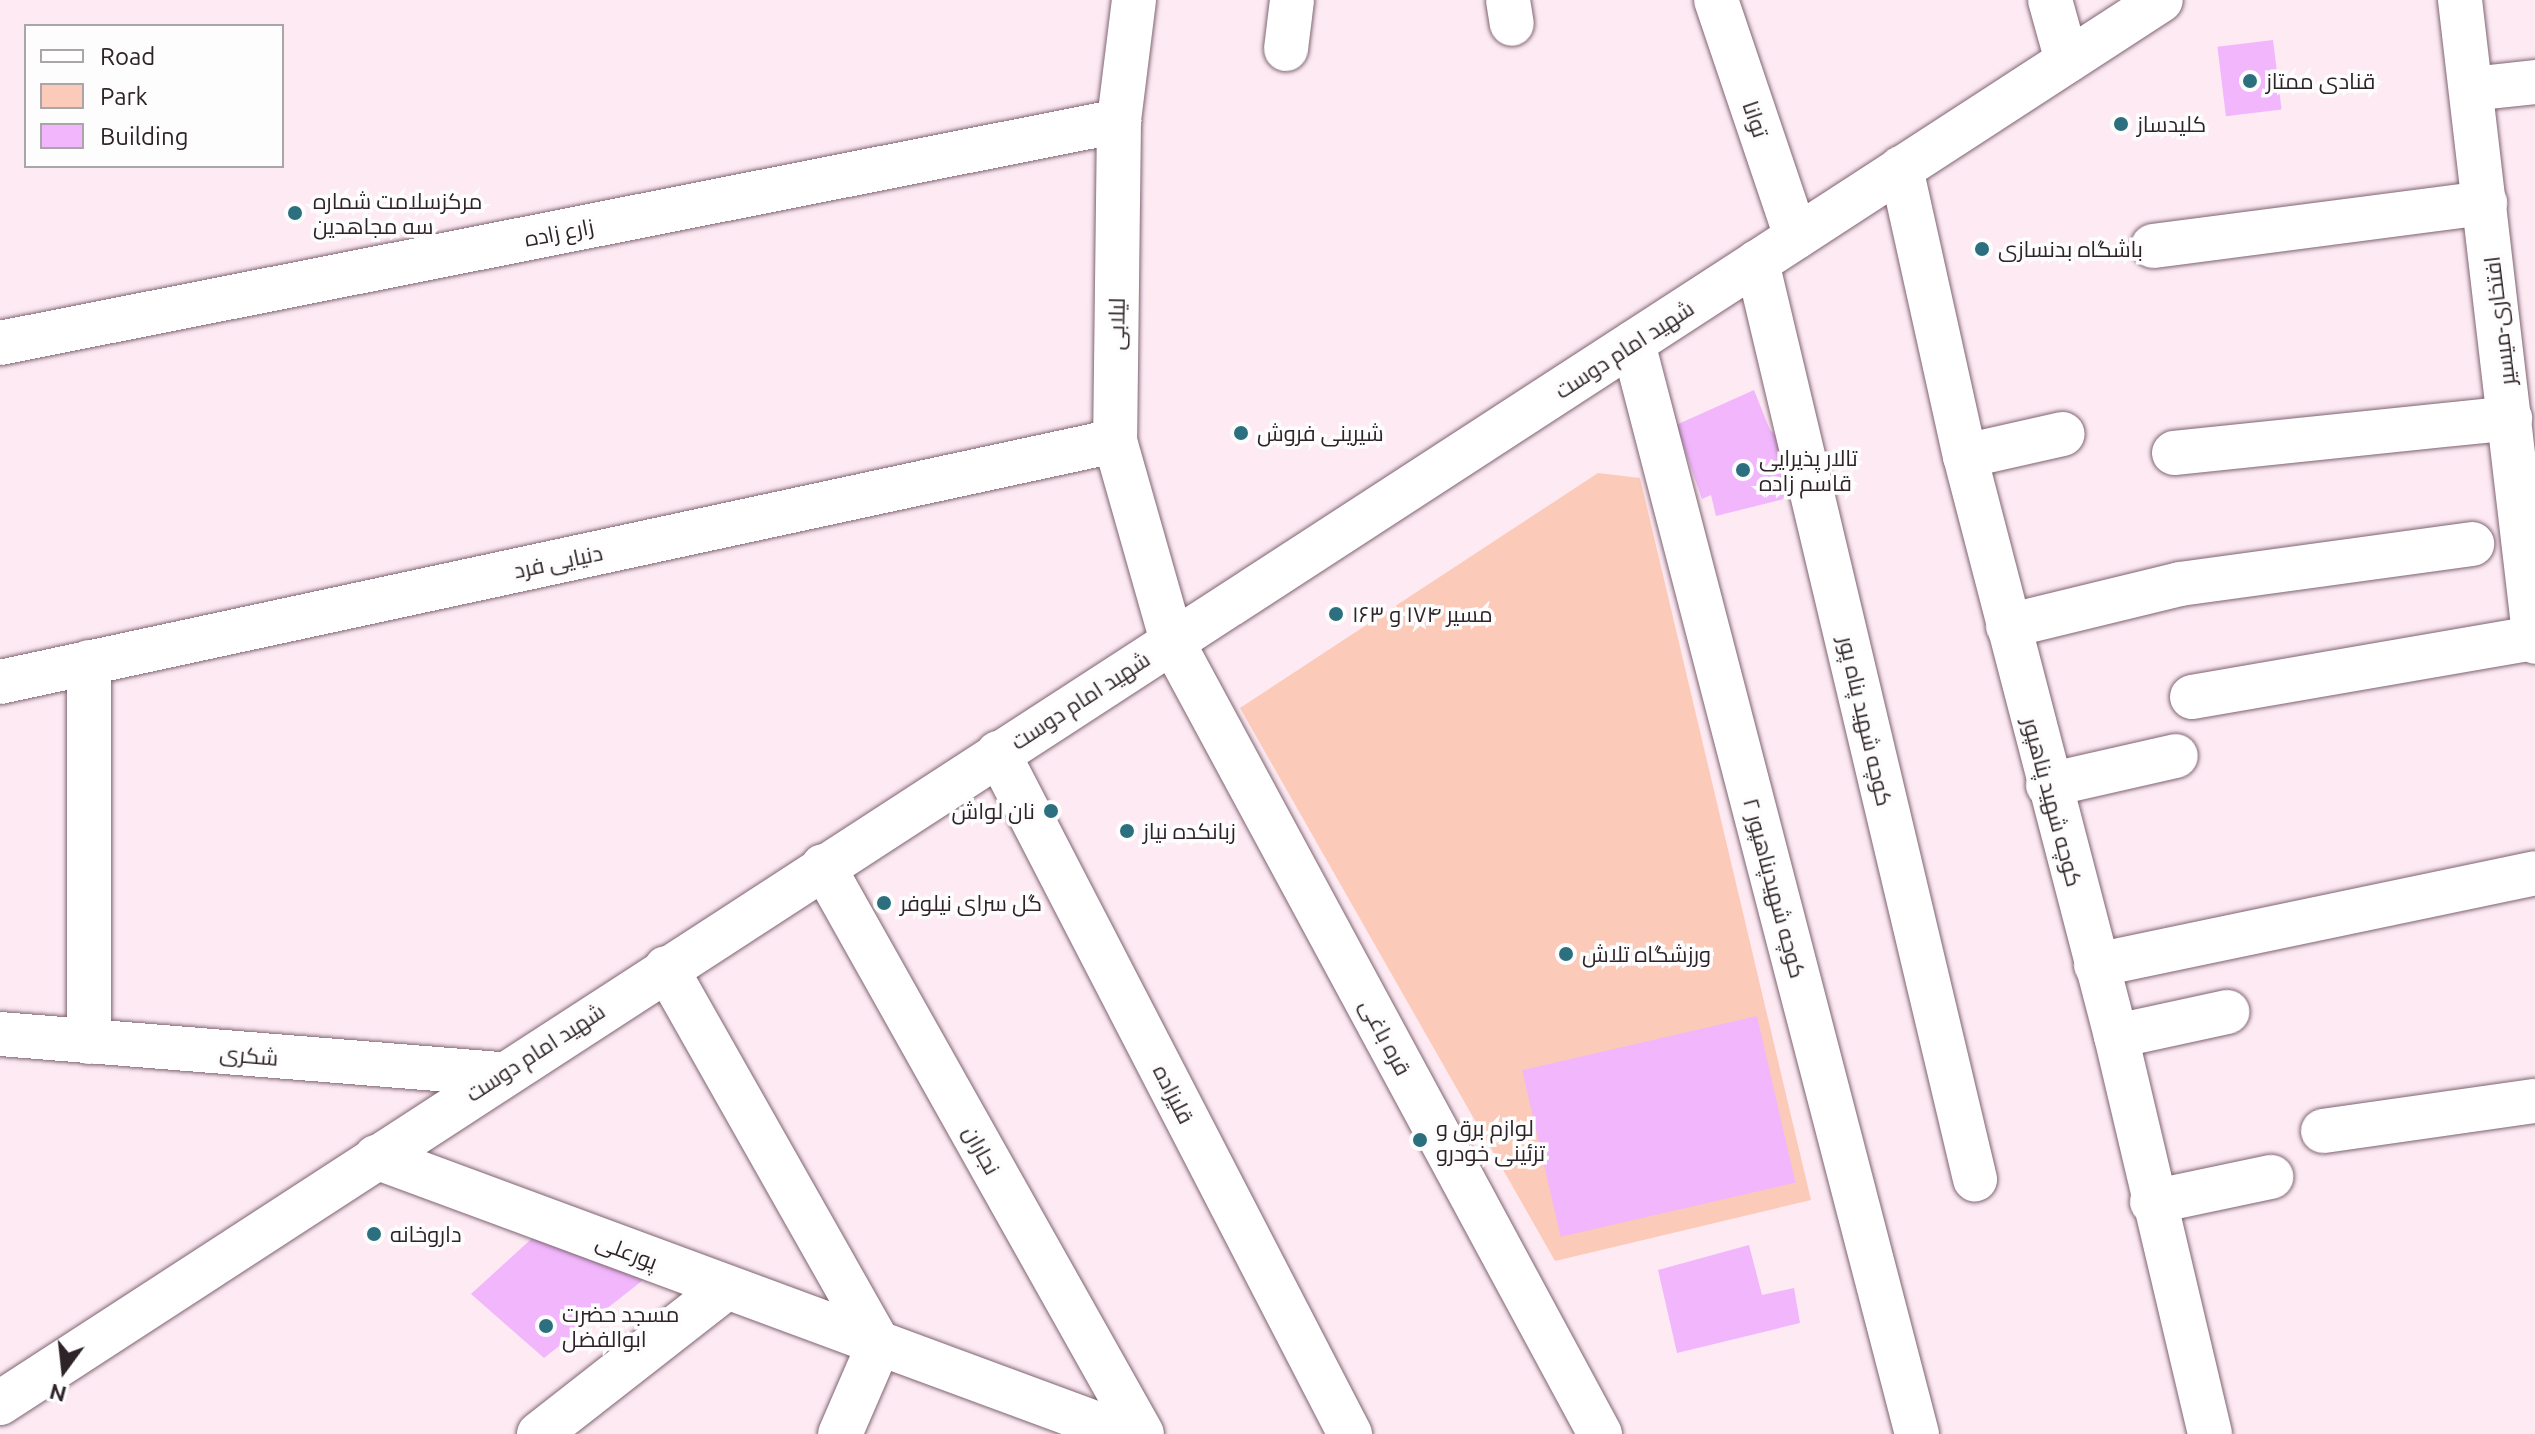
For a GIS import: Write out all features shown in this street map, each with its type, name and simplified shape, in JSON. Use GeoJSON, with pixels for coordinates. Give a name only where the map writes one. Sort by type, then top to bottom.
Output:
{"type":"FeatureCollection","features":[{"type":"Feature","properties":{"kind":"street","name":"لیلابی"},"geometry":{"type":"LineString","coordinates":[[1134,0],[1119,121],[1115,441],[1172,641]]}},
{"type":"Feature","properties":{"kind":"street"},"geometry":{"type":"LineString","coordinates":[[1286,49],[1292,0]]}},
{"type":"Feature","properties":{"kind":"street","name":"توانا"},"geometry":{"type":"LineString","coordinates":[[1716,0],[1796,237]]}},
{"type":"Feature","properties":{"kind":"street"},"geometry":{"type":"LineString","coordinates":[[2050,0],[2067,61]]}},
{"type":"Feature","properties":{"kind":"street","name":"شهید امام دوست"},"geometry":{"type":"LineString","coordinates":[[0,1403],[499,1074],[2161,0]]}},
{"type":"Feature","properties":{"kind":"street","name":"افتخاری-میسیر"},"geometry":{"type":"LineString","coordinates":[[2460,0],[2485,203],[2516,297],[2510,418],[2528,526],[2535,640]]}},
{"type":"Feature","properties":{"kind":"street"},"geometry":{"type":"LineString","coordinates":[[2471,89],[2535,82]]}},
{"type":"Feature","properties":{"kind":"street","name":"زارع زاده"},"geometry":{"type":"LineString","coordinates":[[0,343],[1119,121]]}},
{"type":"Feature","properties":{"kind":"street","name":"کوچه شهید پناهپور"},"geometry":{"type":"LineString","coordinates":[[1901,168],[1965,456],[2048,785],[2116,1036],[2152,1202],[2210,1434]]}},
{"type":"Feature","properties":{"kind":"street"},"geometry":{"type":"LineString","coordinates":[[2153,246],[2485,203]]}},
{"type":"Feature","properties":{"kind":"street","name":"کوچه شهید پناه پور"},"geometry":{"type":"LineString","coordinates":[[1757,262],[1975,1179]]}},
{"type":"Feature","properties":{"kind":"street","name":"۲ کوچه شهیدپناهپور"},"geometry":{"type":"LineString","coordinates":[[1633,343],[1917,1434]]}},
{"type":"Feature","properties":{"kind":"street"},"geometry":{"type":"LineString","coordinates":[[2174,453],[2510,418]]}},
{"type":"Feature","properties":{"kind":"street"},"geometry":{"type":"LineString","coordinates":[[1965,456],[2063,434]]}},
{"type":"Feature","properties":{"kind":"street","name":"دنیایی فرد"},"geometry":{"type":"LineString","coordinates":[[0,682],[1115,441]]}},
{"type":"Feature","properties":{"kind":"street"},"geometry":{"type":"LineString","coordinates":[[2008,626],[2180,584],[2472,544]]}},
{"type":"Feature","properties":{"kind":"street"},"geometry":{"type":"LineString","coordinates":[[2192,697],[2535,640]]}},
{"type":"Feature","properties":{"kind":"street","name":"قره باغی"},"geometry":{"type":"LineString","coordinates":[[1172,641],[1600,1434]]}},
{"type":"Feature","properties":{"kind":"street"},"geometry":{"type":"LineString","coordinates":[[89,662],[89,1042]]}},
{"type":"Feature","properties":{"kind":"street","name":"قلیزاده"},"geometry":{"type":"LineString","coordinates":[[998,753],[1350,1434]]}},
{"type":"Feature","properties":{"kind":"street"},"geometry":{"type":"LineString","coordinates":[[2048,785],[2176,756]]}},
{"type":"Feature","properties":{"kind":"street","name":"نجاران"},"geometry":{"type":"LineString","coordinates":[[823,866],[1142,1434]]}},
{"type":"Feature","properties":{"kind":"street"},"geometry":{"type":"LineString","coordinates":[[2096,965],[2535,873]]}},
{"type":"Feature","properties":{"kind":"street"},"geometry":{"type":"LineString","coordinates":[[666,968],[879,1344],[840,1434]]}},
{"type":"Feature","properties":{"kind":"street"},"geometry":{"type":"LineString","coordinates":[[2116,1036],[2227,1012]]}},
{"type":"Feature","properties":{"kind":"street","name":"شکری"},"geometry":{"type":"LineString","coordinates":[[0,1034],[499,1074]]}},
{"type":"Feature","properties":{"kind":"street"},"geometry":{"type":"LineString","coordinates":[[2323,1131],[2535,1101]]}},
{"type":"Feature","properties":{"kind":"street","name":"پورعلی"},"geometry":{"type":"LineString","coordinates":[[376,1157],[879,1344],[1045,1421],[1125,1434]]}},
{"type":"Feature","properties":{"kind":"street"},"geometry":{"type":"LineString","coordinates":[[2152,1202],[2271,1177]]}},
{"type":"Feature","properties":{"kind":"street"},"geometry":{"type":"LineString","coordinates":[[539,1434],[726,1288]]}},
{"type":"Feature","properties":{"kind":"green space","name":"ورزشگاه تلاش"},"geometry":{"type":"Polygon","coordinates":[[[1598,473],[1640,478],[1811,1200],[1555,1261],[1240,708],[1598,473]]]}},
{"type":"Feature","properties":{"kind":"building","name":"قنادی ممتاز"},"geometry":{"type":"Polygon","coordinates":[[[2273,40],[2282,109],[2226,116],[2217,47],[2273,40]]]}},
{"type":"Feature","properties":{"kind":"building","name":"تالار پذیرایی قاسم زاده"},"geometry":{"type":"Polygon","coordinates":[[[1754,390],[1770,430],[1787,445],[1800,495],[1716,516],[1711,495],[1702,499],[1676,425],[1754,390]]]}},
{"type":"Feature","properties":{"kind":"building"},"geometry":{"type":"Polygon","coordinates":[[[1757,1016],[1795,1183],[1561,1237],[1522,1070],[1757,1016]]]}},
{"type":"Feature","properties":{"kind":"building","name":"مسجد حضرت ابوالفضل"},"geometry":{"type":"Polygon","coordinates":[[[540,1231],[652,1273],[544,1358],[471,1294],[540,1231]]]}},
{"type":"Feature","properties":{"kind":"building"},"geometry":{"type":"Polygon","coordinates":[[[1749,1245],[1762,1295],[1794,1288],[1800,1323],[1677,1353],[1658,1270],[1749,1245]]]}},
{"type":"Feature","properties":{"kind":"place","name":"قنادی ممتاز"},"geometry":{"type":"Point","coordinates":[2250,81]}},
{"type":"Feature","properties":{"kind":"place","name":"کلیدساز"},"geometry":{"type":"Point","coordinates":[2121,124]}},
{"type":"Feature","properties":{"kind":"place","name":"مرکزسلامت شماره سه مجاهدین"},"geometry":{"type":"Point","coordinates":[295,213]}},
{"type":"Feature","properties":{"kind":"place","name":"باشگاه بدنسازی"},"geometry":{"type":"Point","coordinates":[1982,249]}},
{"type":"Feature","properties":{"kind":"place","name":"شیرینی فروش"},"geometry":{"type":"Point","coordinates":[1241,433]}},
{"type":"Feature","properties":{"kind":"place","name":"تالار پذیرایی قاسم زاده"},"geometry":{"type":"Point","coordinates":[1743,470]}},
{"type":"Feature","properties":{"kind":"place","name":"مسیر ۱۷۴ و ۱۶۳"},"geometry":{"type":"Point","coordinates":[1336,614]}},
{"type":"Feature","properties":{"kind":"place","name":"نان لواش"},"geometry":{"type":"Point","coordinates":[1051,811]}},
{"type":"Feature","properties":{"kind":"place","name":"زبانکده نیاز"},"geometry":{"type":"Point","coordinates":[1127,831]}},
{"type":"Feature","properties":{"kind":"place","name":"گل سرای نیلوفر"},"geometry":{"type":"Point","coordinates":[884,903]}},
{"type":"Feature","properties":{"kind":"place","name":"ورزشگاه تلاش"},"geometry":{"type":"Point","coordinates":[1566,954]}},
{"type":"Feature","properties":{"kind":"place","name":"لوازم برق و تزئینی خودرو"},"geometry":{"type":"Point","coordinates":[1420,1140]}},
{"type":"Feature","properties":{"kind":"place","name":"داروخانه"},"geometry":{"type":"Point","coordinates":[374,1234]}},
{"type":"Feature","properties":{"kind":"place","name":"مسجد حضرت ابوالفضل"},"geometry":{"type":"Point","coordinates":[546,1326]}}]}
